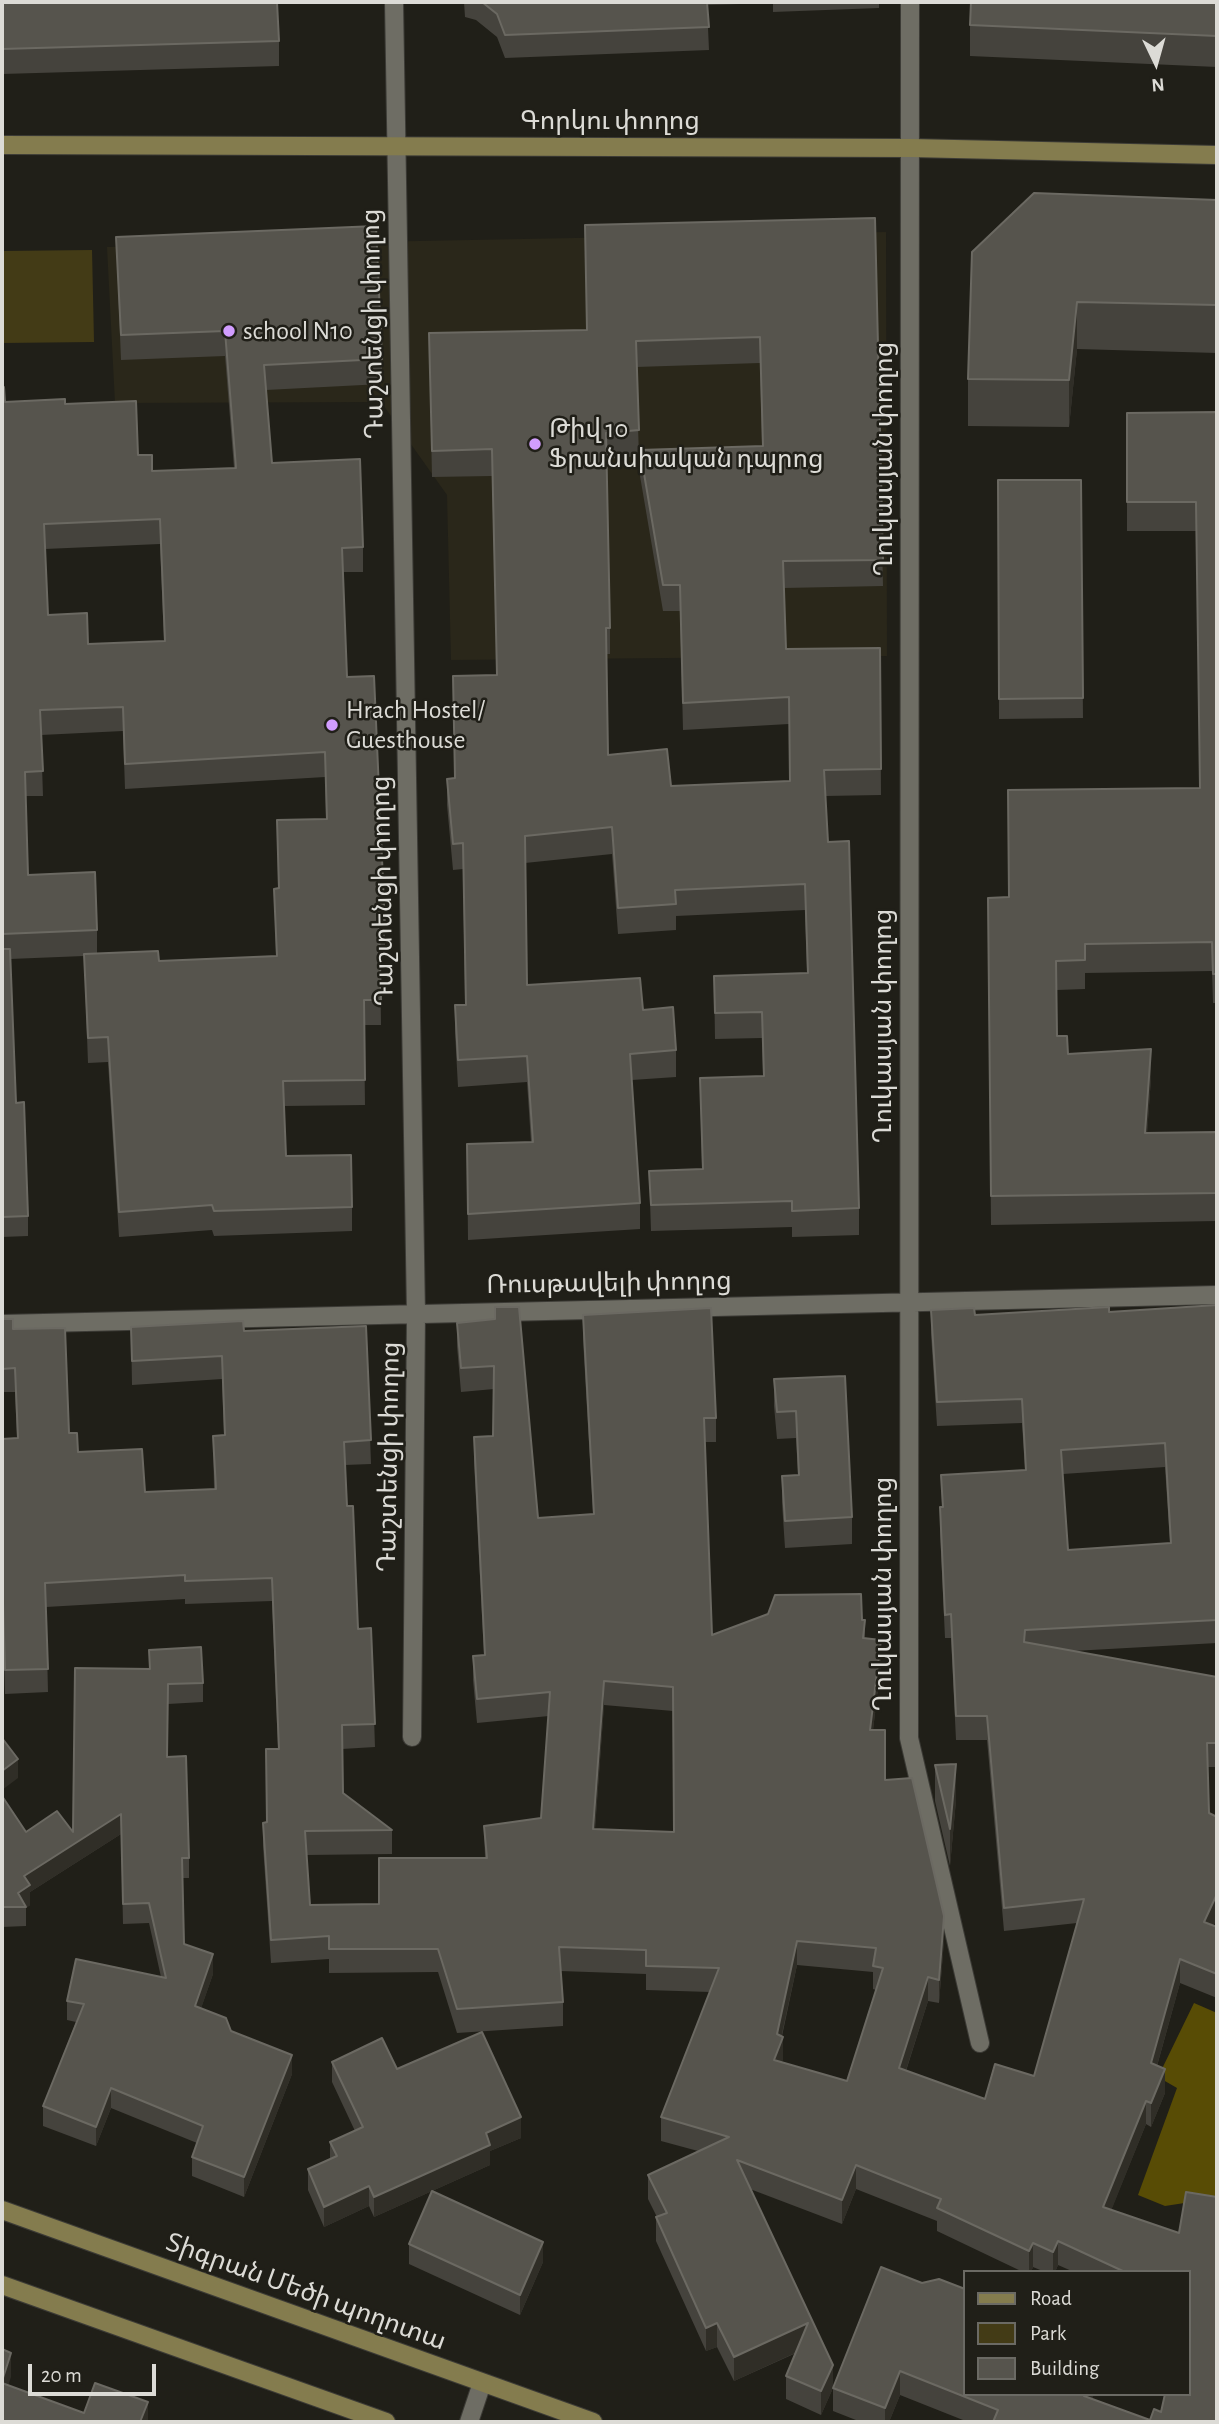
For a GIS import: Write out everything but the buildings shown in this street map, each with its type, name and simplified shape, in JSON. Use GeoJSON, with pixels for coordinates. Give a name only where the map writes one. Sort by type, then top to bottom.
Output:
{"type":"FeatureCollection","features":[{"type":"Feature","properties":{"kind":"main road","name":"Գորկու փողոց"},"geometry":{"type":"LineString","coordinates":[[2,145],[911,148],[1217,155]]}},
{"type":"Feature","properties":{"kind":"main road","name":"Տիգրան Մեծի պողոտա"},"geometry":{"type":"LineString","coordinates":[[2,2210],[593,2422]]}},
{"type":"Feature","properties":{"kind":"main road"},"geometry":{"type":"LineString","coordinates":[[2,2284],[386,2422]]}},
{"type":"Feature","properties":{"kind":"street","name":"Դաշտենցի փողոց"},"geometry":{"type":"LineString","coordinates":[[394,2],[416,1314],[412,1737]]}},
{"type":"Feature","properties":{"kind":"street","name":"Ղուկասյան փողոց"},"geometry":{"type":"LineString","coordinates":[[910,2],[909,1738],[980,2043]]}},
{"type":"Feature","properties":{"kind":"street","name":"Ռուսթավելի փողոց"},"geometry":{"type":"LineString","coordinates":[[2,1324],[1217,1295]]}},
{"type":"Feature","properties":{"kind":"street"},"geometry":{"type":"LineString","coordinates":[[469,2422],[482,2383]]}},
{"type":"Feature","properties":{"kind":"shaded area"},"geometry":{"type":"Polygon","coordinates":[[[886,232],[887,656],[451,660],[447,495],[381,402],[115,403],[107,247],[886,232]]]}},
{"type":"Feature","properties":{"kind":"shaded area"},"geometry":{"type":"Polygon","coordinates":[[[1194,2003],[1217,2013],[1217,2198],[1165,2206],[1138,2195],[1177,2088],[1158,2077],[1194,2003]]]}},
{"type":"Feature","properties":{"kind":"green space"},"geometry":{"type":"Polygon","coordinates":[[[92,250],[94,342],[2,343],[2,251],[92,250]]]}},
{"type":"Feature","properties":{"kind":"place","name":"school N10"},"geometry":{"type":"Point","coordinates":[229,331]}},
{"type":"Feature","properties":{"kind":"place","name":"Թիվ 10 Ֆրանսիական դպրոց"},"geometry":{"type":"Point","coordinates":[535,444]}},
{"type":"Feature","properties":{"kind":"place","name":"Hrach Hostel/ Guesthouse"},"geometry":{"type":"Point","coordinates":[332,725]}}]}
